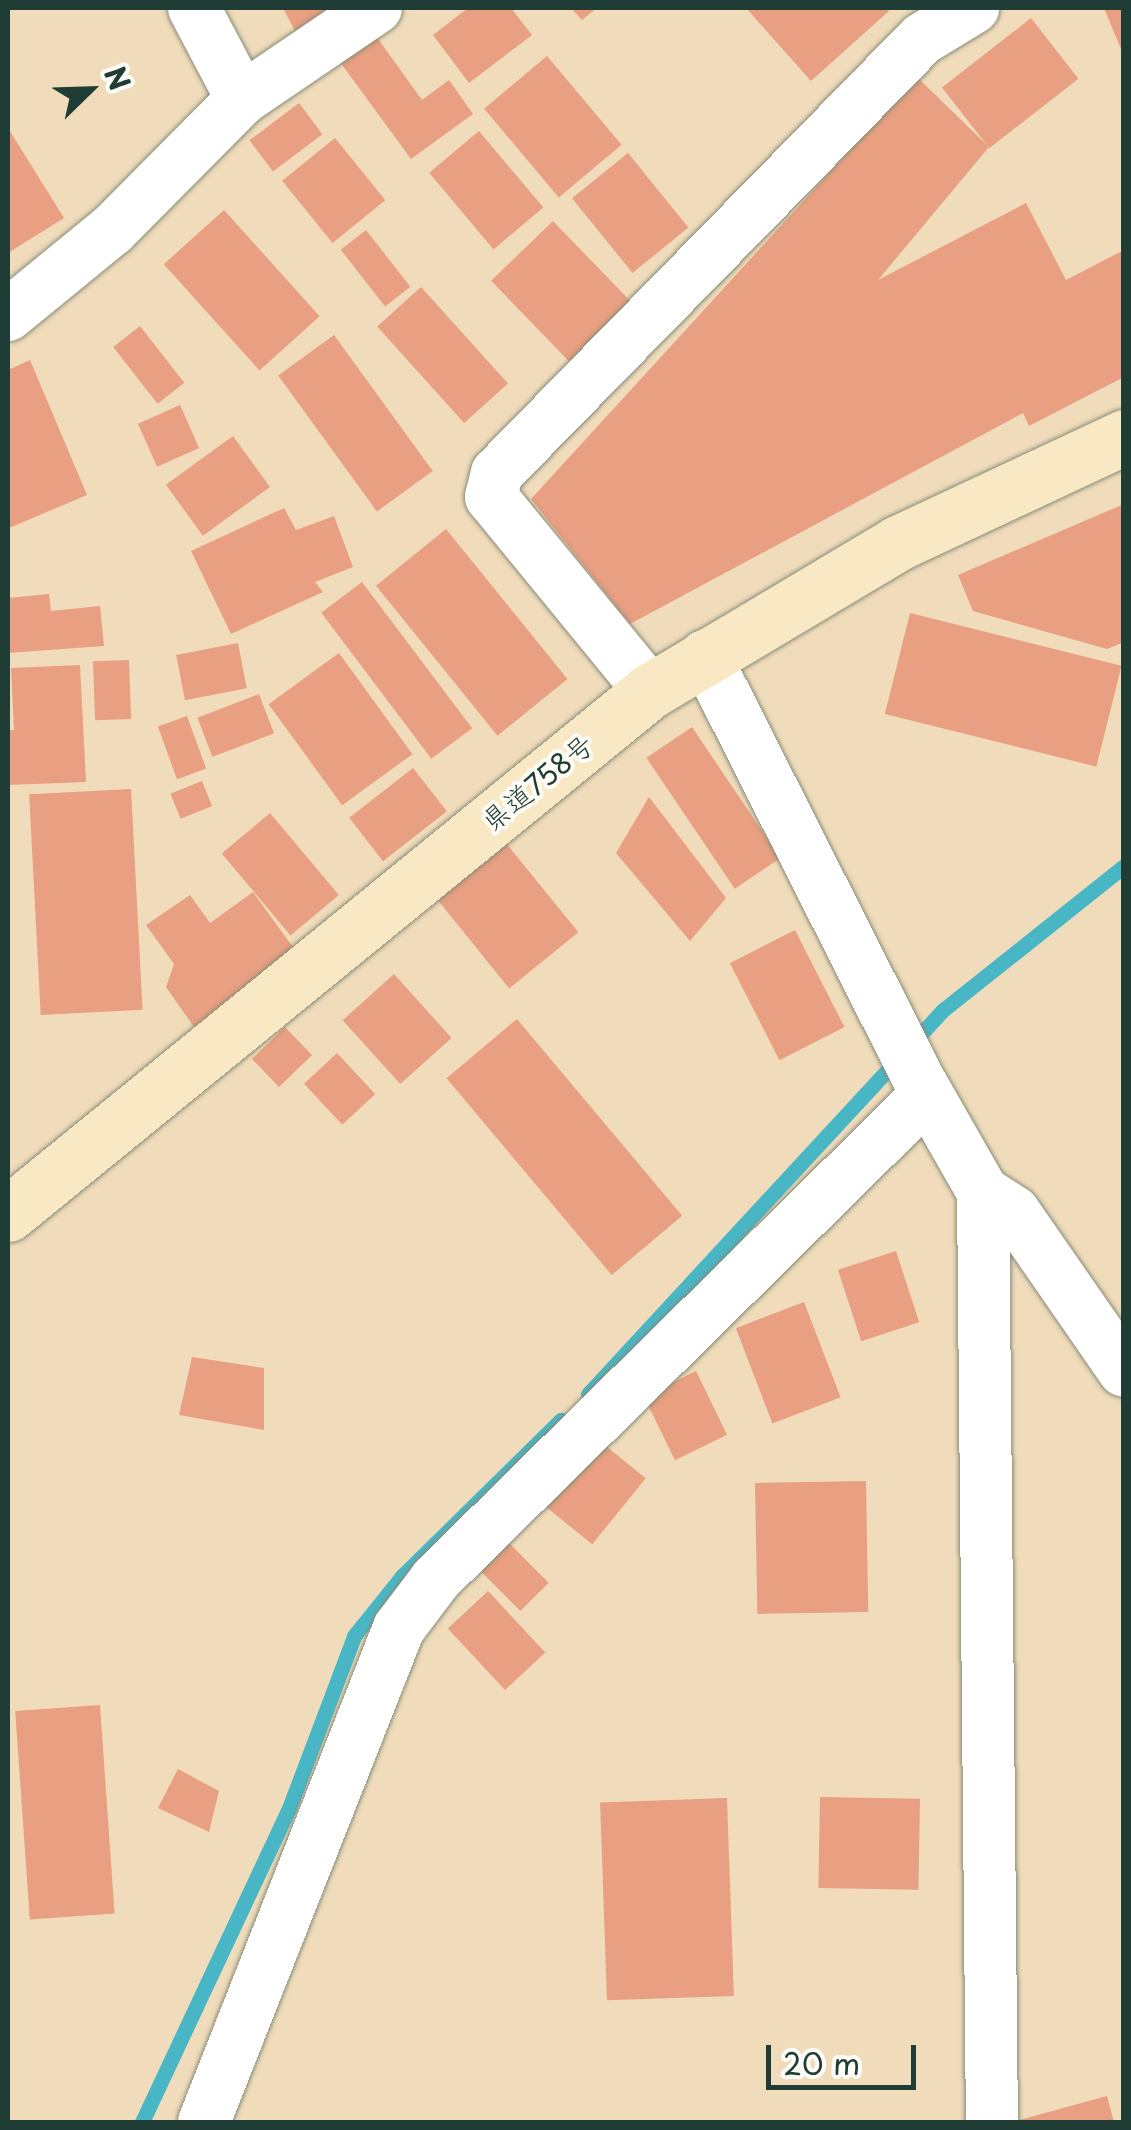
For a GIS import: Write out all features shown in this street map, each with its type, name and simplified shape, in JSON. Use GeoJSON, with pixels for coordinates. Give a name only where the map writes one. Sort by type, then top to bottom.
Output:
{"type":"FeatureCollection","features":[{"type":"Feature","properties":{"kind":"main road","name":"県道758号"},"geometry":{"type":"LineString","coordinates":[[8,1214],[650,691],[898,543],[1124,437]]}},
{"type":"Feature","properties":{"kind":"street"},"geometry":{"type":"LineString","coordinates":[[194,8],[242,99]]}},
{"type":"Feature","properties":{"kind":"street"},"geometry":{"type":"LineString","coordinates":[[8,316],[112,230],[242,99],[376,8]]}},
{"type":"Feature","properties":{"kind":"street"},"geometry":{"type":"LineString","coordinates":[[650,691],[491,497],[497,473],[922,39],[973,8]]}},
{"type":"Feature","properties":{"kind":"street"},"geometry":{"type":"LineString","coordinates":[[705,656],[890,1024],[983,1192],[1014,1212],[1124,1371]]}},
{"type":"Feature","properties":{"kind":"street"},"geometry":{"type":"LineString","coordinates":[[204,2122],[398,1628],[436,1579],[925,1091]]}},
{"type":"Feature","properties":{"kind":"street"},"geometry":{"type":"LineString","coordinates":[[983,1192],[992,2122]]}},
{"type":"Feature","properties":{"kind":"building"},"geometry":{"type":"Polygon","coordinates":[[[283,8],[350,8],[302,44],[283,8]]]}},
{"type":"Feature","properties":{"kind":"building"},"geometry":{"type":"Polygon","coordinates":[[[468,8],[511,8],[532,35],[469,83],[433,35],[468,8]]]}},
{"type":"Feature","properties":{"kind":"building"},"geometry":{"type":"Polygon","coordinates":[[[571,8],[597,8],[582,20],[571,8]]]}},
{"type":"Feature","properties":{"kind":"building"},"geometry":{"type":"Polygon","coordinates":[[[746,8],[886,8],[889,11],[811,81],[746,8]]]}},
{"type":"Feature","properties":{"kind":"building"},"geometry":{"type":"Polygon","coordinates":[[[1104,8],[1124,8],[1124,54],[1123,54],[1104,8]]]}},
{"type":"Feature","properties":{"kind":"building"},"geometry":{"type":"Polygon","coordinates":[[[1031,18],[1078,79],[989,148],[942,88],[1031,18]]]}},
{"type":"Feature","properties":{"kind":"building"},"geometry":{"type":"Polygon","coordinates":[[[376,36],[422,100],[449,80],[473,114],[411,159],[340,62],[376,36]]]}},
{"type":"Feature","properties":{"kind":"building"},"geometry":{"type":"Polygon","coordinates":[[[547,56],[622,145],[559,198],[484,109],[547,56]]]}},
{"type":"Feature","properties":{"kind":"building"},"geometry":{"type":"Polygon","coordinates":[[[917,77],[989,147],[878,280],[1026,203],[1066,280],[1124,250],[1124,377],[1029,426],[1023,413],[630,624],[531,499],[917,77]]]}},
{"type":"Feature","properties":{"kind":"building"},"geometry":{"type":"Polygon","coordinates":[[[299,103],[322,134],[273,171],[249,140],[299,103]]]}},
{"type":"Feature","properties":{"kind":"building"},"geometry":{"type":"Polygon","coordinates":[[[8,128],[64,218],[8,253],[8,128]]]}},
{"type":"Feature","properties":{"kind":"building"},"geometry":{"type":"Polygon","coordinates":[[[479,131],[543,208],[493,249],[429,173],[479,131]]]}},
{"type":"Feature","properties":{"kind":"building"},"geometry":{"type":"Polygon","coordinates":[[[335,138],[385,200],[332,243],[282,181],[335,138]]]}},
{"type":"Feature","properties":{"kind":"building"},"geometry":{"type":"Polygon","coordinates":[[[628,153],[688,228],[632,273],[572,198],[628,153]]]}},
{"type":"Feature","properties":{"kind":"building"},"geometry":{"type":"Polygon","coordinates":[[[224,210],[320,316],[259,370],[164,264],[224,210]]]}},
{"type":"Feature","properties":{"kind":"building"},"geometry":{"type":"Polygon","coordinates":[[[553,221],[631,302],[569,361],[491,281],[553,221]]]}},
{"type":"Feature","properties":{"kind":"building"},"geometry":{"type":"Polygon","coordinates":[[[366,230],[410,287],[385,306],[341,250],[366,230]]]}},
{"type":"Feature","properties":{"kind":"building"},"geometry":{"type":"Polygon","coordinates":[[[421,287],[508,384],[464,423],[377,326],[421,287]]]}},
{"type":"Feature","properties":{"kind":"building"},"geometry":{"type":"Polygon","coordinates":[[[140,326],[184,383],[158,404],[113,347],[140,326]]]}},
{"type":"Feature","properties":{"kind":"building"},"geometry":{"type":"Polygon","coordinates":[[[334,335],[433,471],[377,511],[278,376],[334,335]]]}},
{"type":"Feature","properties":{"kind":"building"},"geometry":{"type":"Polygon","coordinates":[[[30,360],[87,495],[9,528],[8,370],[30,360]]]}},
{"type":"Feature","properties":{"kind":"building"},"geometry":{"type":"Polygon","coordinates":[[[180,405],[199,448],[157,467],[138,424],[180,405]]]}},
{"type":"Feature","properties":{"kind":"building"},"geometry":{"type":"Polygon","coordinates":[[[233,436],[270,487],[203,536],[166,485],[233,436]]]}},
{"type":"Feature","properties":{"kind":"building"},"geometry":{"type":"Polygon","coordinates":[[[1124,504],[1124,642],[1107,649],[973,611],[958,575],[1124,504]]]}},
{"type":"Feature","properties":{"kind":"building"},"geometry":{"type":"Polygon","coordinates":[[[284,508],[296,530],[334,516],[353,567],[315,582],[323,592],[231,634],[191,551],[284,508]]]}},
{"type":"Feature","properties":{"kind":"building"},"geometry":{"type":"Polygon","coordinates":[[[446,529],[567,679],[498,736],[376,586],[446,529]]]}},
{"type":"Feature","properties":{"kind":"building"},"geometry":{"type":"Polygon","coordinates":[[[362,582],[472,728],[431,759],[321,613],[362,582]]]}},
{"type":"Feature","properties":{"kind":"building"},"geometry":{"type":"Polygon","coordinates":[[[49,594],[51,611],[100,606],[104,646],[8,653],[8,598],[49,594]]]}},
{"type":"Feature","properties":{"kind":"building"},"geometry":{"type":"Polygon","coordinates":[[[910,613],[1122,666],[1096,767],[885,714],[910,613]]]}},
{"type":"Feature","properties":{"kind":"building"},"geometry":{"type":"Polygon","coordinates":[[[238,643],[247,688],[185,700],[176,655],[238,643]]]}},
{"type":"Feature","properties":{"kind":"building"},"geometry":{"type":"Polygon","coordinates":[[[339,653],[412,754],[342,805],[269,704],[339,653]]]}},
{"type":"Feature","properties":{"kind":"building"},"geometry":{"type":"Polygon","coordinates":[[[129,660],[131,719],[95,720],[93,661],[129,660]]]}},
{"type":"Feature","properties":{"kind":"building"},"geometry":{"type":"Polygon","coordinates":[[[80,665],[86,782],[8,785],[8,730],[14,730],[11,668],[80,665]]]}},
{"type":"Feature","properties":{"kind":"building"},"geometry":{"type":"Polygon","coordinates":[[[259,694],[274,733],[212,757],[197,718],[259,694]]]}},
{"type":"Feature","properties":{"kind":"building"},"geometry":{"type":"Polygon","coordinates":[[[187,716],[206,769],[177,779],[158,727],[187,716]]]}},
{"type":"Feature","properties":{"kind":"building"},"geometry":{"type":"Polygon","coordinates":[[[692,727],[780,858],[735,889],[646,758],[692,727]]]}},
{"type":"Feature","properties":{"kind":"building"},"geometry":{"type":"Polygon","coordinates":[[[413,768],[447,811],[383,861],[349,818],[413,768]]]}},
{"type":"Feature","properties":{"kind":"building"},"geometry":{"type":"Polygon","coordinates":[[[202,781],[212,806],[181,819],[170,794],[202,781]]]}},
{"type":"Feature","properties":{"kind":"building"},"geometry":{"type":"Polygon","coordinates":[[[131,789],[143,1010],[41,1015],[29,794],[131,789]]]}},
{"type":"Feature","properties":{"kind":"building"},"geometry":{"type":"Polygon","coordinates":[[[649,797],[726,898],[690,941],[616,853],[649,797]]]}},
{"type":"Feature","properties":{"kind":"building"},"geometry":{"type":"Polygon","coordinates":[[[270,813],[339,895],[291,935],[222,853],[270,813]]]}},
{"type":"Feature","properties":{"kind":"building"},"geometry":{"type":"Polygon","coordinates":[[[506,843],[578,932],[509,988],[437,899],[506,843]]]}},
{"type":"Feature","properties":{"kind":"building"},"geometry":{"type":"Polygon","coordinates":[[[253,892],[298,954],[194,1027],[166,987],[174,964],[146,925],[190,895],[210,923],[253,892]]]}},
{"type":"Feature","properties":{"kind":"building"},"geometry":{"type":"Polygon","coordinates":[[[795,930],[844,1027],[779,1060],[730,963],[795,930]]]}},
{"type":"Feature","properties":{"kind":"building"},"geometry":{"type":"Polygon","coordinates":[[[394,974],[452,1038],[400,1084],[343,1020],[394,974]]]}},
{"type":"Feature","properties":{"kind":"building"},"geometry":{"type":"Polygon","coordinates":[[[517,1019],[682,1216],[612,1275],[447,1078],[517,1019]]]}},
{"type":"Feature","properties":{"kind":"building"},"geometry":{"type":"Polygon","coordinates":[[[285,1027],[312,1055],[279,1087],[252,1059],[285,1027]]]}},
{"type":"Feature","properties":{"kind":"building"},"geometry":{"type":"Polygon","coordinates":[[[337,1053],[375,1094],[342,1125],[304,1084],[337,1053]]]}},
{"type":"Feature","properties":{"kind":"building"},"geometry":{"type":"Polygon","coordinates":[[[896,1251],[919,1322],[861,1341],[838,1270],[896,1251]]]}},
{"type":"Feature","properties":{"kind":"building"},"geometry":{"type":"Polygon","coordinates":[[[804,1302],[841,1397],[772,1423],[736,1328],[804,1302]]]}},
{"type":"Feature","properties":{"kind":"building"},"geometry":{"type":"Polygon","coordinates":[[[192,1357],[264,1368],[264,1430],[179,1415],[192,1357]]]}},
{"type":"Feature","properties":{"kind":"building"},"geometry":{"type":"Polygon","coordinates":[[[696,1371],[727,1435],[675,1460],[644,1396],[696,1371]]]}},
{"type":"Feature","properties":{"kind":"building"},"geometry":{"type":"Polygon","coordinates":[[[596,1438],[646,1478],[592,1544],[543,1504],[596,1438]]]}},
{"type":"Feature","properties":{"kind":"building"},"geometry":{"type":"Polygon","coordinates":[[[866,1481],[868,1612],[757,1614],[755,1483],[866,1481]]]}},
{"type":"Feature","properties":{"kind":"building"},"geometry":{"type":"Polygon","coordinates":[[[502,1536],[549,1583],[520,1611],[474,1564],[502,1536]]]}},
{"type":"Feature","properties":{"kind":"building"},"geometry":{"type":"Polygon","coordinates":[[[488,1591],[545,1652],[505,1690],[448,1629],[488,1591]]]}},
{"type":"Feature","properties":{"kind":"building"},"geometry":{"type":"Polygon","coordinates":[[[100,1705],[115,1913],[30,1919],[15,1711],[100,1705]]]}},
{"type":"Feature","properties":{"kind":"building"},"geometry":{"type":"Polygon","coordinates":[[[178,1769],[219,1791],[209,1832],[158,1808],[178,1769]]]}},
{"type":"Feature","properties":{"kind":"building"},"geometry":{"type":"Polygon","coordinates":[[[820,1797],[920,1799],[918,1890],[818,1888],[820,1797]]]}},
{"type":"Feature","properties":{"kind":"building"},"geometry":{"type":"Polygon","coordinates":[[[727,1798],[734,1996],[607,2000],[600,1802],[727,1798]]]}},
{"type":"Feature","properties":{"kind":"building"},"geometry":{"type":"Polygon","coordinates":[[[1107,2096],[1114,2122],[1016,2122],[1016,2121],[1107,2096]]]}},
{"type":"Feature","properties":{"kind":"waterway"},"geometry":{"type":"LineString","coordinates":[[588,1394],[943,1010],[1124,866]]}},
{"type":"Feature","properties":{"kind":"waterway"},"geometry":{"type":"LineString","coordinates":[[142,2122],[288,1811],[354,1636],[402,1576],[561,1420]]}}]}
